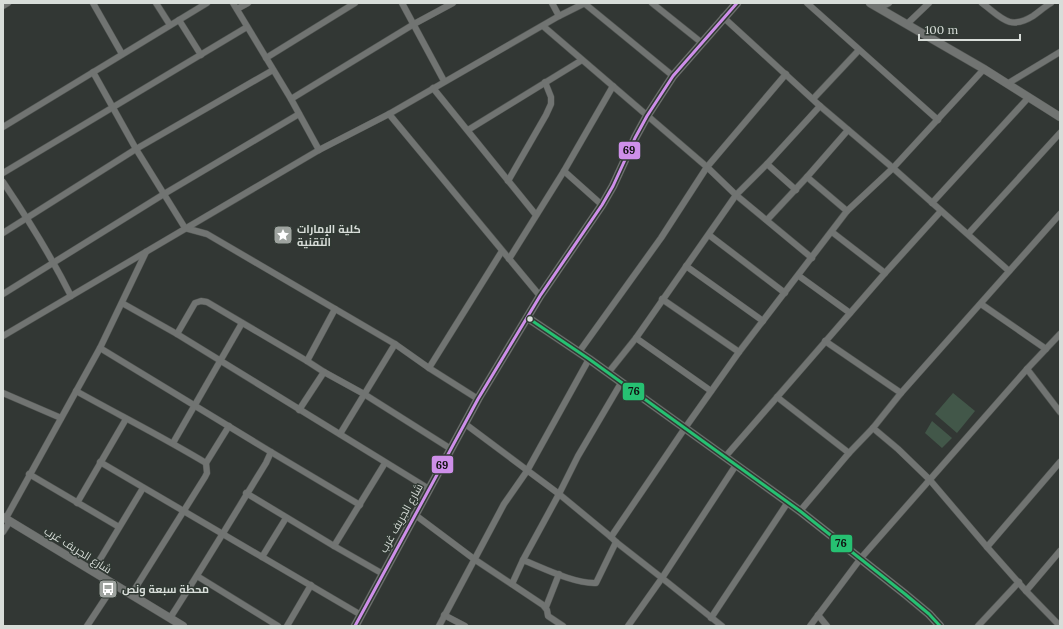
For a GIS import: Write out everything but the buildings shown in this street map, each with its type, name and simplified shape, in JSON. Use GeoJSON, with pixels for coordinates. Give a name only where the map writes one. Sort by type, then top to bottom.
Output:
{"type":"FeatureCollection","features":[{"type":"Feature","properties":{"kind":"street"},"geometry":{"type":"LineString","coordinates":[[3,6],[8,3]]}},
{"type":"Feature","properties":{"kind":"street"},"geometry":{"type":"LineString","coordinates":[[93,3],[122,54]]}},
{"type":"Feature","properties":{"kind":"street"},"geometry":{"type":"LineString","coordinates":[[156,3],[170,25]]}},
{"type":"Feature","properties":{"kind":"street"},"geometry":{"type":"LineString","coordinates":[[3,126],[207,3]]}},
{"type":"Feature","properties":{"kind":"street"},"geometry":{"type":"LineString","coordinates":[[233,3],[291,99],[319,150]]}},
{"type":"Feature","properties":{"kind":"street"},"geometry":{"type":"LineString","coordinates":[[237,10],[248,3]]}},
{"type":"Feature","properties":{"kind":"street"},"geometry":{"type":"LineString","coordinates":[[266,58],[355,3]]}},
{"type":"Feature","properties":{"kind":"street"},"geometry":{"type":"LineString","coordinates":[[402,3],[444,81]]}},
{"type":"Feature","properties":{"kind":"street"},"geometry":{"type":"LineString","coordinates":[[291,99],[414,24],[453,3]]}},
{"type":"Feature","properties":{"kind":"street"},"geometry":{"type":"LineString","coordinates":[[552,3],[559,16]]}},
{"type":"Feature","properties":{"kind":"street"},"geometry":{"type":"LineString","coordinates":[[3,336],[319,150],[389,114],[444,81],[584,3],[673,76]]}},
{"type":"Feature","properties":{"kind":"street"},"geometry":{"type":"LineString","coordinates":[[652,3],[702,43]]}},
{"type":"Feature","properties":{"kind":"street"},"geometry":{"type":"LineString","coordinates":[[807,3],[938,120]]}},
{"type":"Feature","properties":{"kind":"street"},"geometry":{"type":"LineString","coordinates":[[870,3],[984,69],[1060,117]]}},
{"type":"Feature","properties":{"kind":"street"},"geometry":{"type":"LineString","coordinates":[[879,8],[889,3]]}},
{"type":"Feature","properties":{"kind":"street"},"geometry":{"type":"LineString","coordinates":[[907,24],[929,3]]}},
{"type":"Feature","properties":{"kind":"street"},"geometry":{"type":"LineString","coordinates":[[982,3],[1005,21],[1013,24],[1026,20],[1051,3]]}},
{"type":"Feature","properties":{"kind":"street","name":"شارع الجريف غرب"},"geometry":{"type":"LineString","coordinates":[[354,626],[478,398],[540,296],[614,186],[635,138],[647,116],[673,76],[724,18],[733,4]]}},
{"type":"Feature","properties":{"kind":"street"},"geometry":{"type":"LineString","coordinates":[[724,18],[820,106],[893,168],[1009,271]]}},
{"type":"Feature","properties":{"kind":"street"},"geometry":{"type":"LineString","coordinates":[[179,20],[201,55]]}},
{"type":"Feature","properties":{"kind":"street"},"geometry":{"type":"LineString","coordinates":[[543,26],[707,167],[736,195],[812,258]]}},
{"type":"Feature","properties":{"kind":"street"},"geometry":{"type":"LineString","coordinates":[[3,173],[247,27]]}},
{"type":"Feature","properties":{"kind":"street"},"geometry":{"type":"LineString","coordinates":[[813,99],[859,50]]}},
{"type":"Feature","properties":{"kind":"street"},"geometry":{"type":"LineString","coordinates":[[1007,84],[1060,52]]}},
{"type":"Feature","properties":{"kind":"street"},"geometry":{"type":"LineString","coordinates":[[468,130],[582,60]]}},
{"type":"Feature","properties":{"kind":"street"},"geometry":{"type":"LineString","coordinates":[[611,537],[739,352],[799,276],[847,211],[893,168],[984,69]]}},
{"type":"Feature","properties":{"kind":"street"},"geometry":{"type":"LineString","coordinates":[[3,233],[136,149],[273,70]]}},
{"type":"Feature","properties":{"kind":"street"},"geometry":{"type":"LineString","coordinates":[[93,72],[114,107],[136,149],[185,228],[207,234],[395,344],[429,368],[478,398]]}},
{"type":"Feature","properties":{"kind":"street"},"geometry":{"type":"LineString","coordinates":[[578,352],[661,238],[707,167],[786,74]]}},
{"type":"Feature","properties":{"kind":"street"},"geometry":{"type":"LineString","coordinates":[[508,181],[551,104],[551,97],[545,82]]}},
{"type":"Feature","properties":{"kind":"street"},"geometry":{"type":"LineString","coordinates":[[509,259],[564,170],[613,86]]}},
{"type":"Feature","properties":{"kind":"street"},"geometry":{"type":"LineString","coordinates":[[433,88],[536,215]]}},
{"type":"Feature","properties":{"kind":"street"},"geometry":{"type":"LineString","coordinates":[[932,203],[1030,97]]}},
{"type":"Feature","properties":{"kind":"street"},"geometry":{"type":"LineString","coordinates":[[608,373],[636,338],[736,195],[767,164],[820,106]]}},
{"type":"Feature","properties":{"kind":"street"},"geometry":{"type":"LineString","coordinates":[[3,294],[164,194],[299,114]]}},
{"type":"Feature","properties":{"kind":"street"},"geometry":{"type":"LineString","coordinates":[[389,114],[540,296]]}},
{"type":"Feature","properties":{"kind":"street"},"geometry":{"type":"LineString","coordinates":[[767,220],[796,190],[848,130]]}},
{"type":"Feature","properties":{"kind":"street"},"geometry":{"type":"LineString","coordinates":[[968,234],[1060,133]]}},
{"type":"Feature","properties":{"kind":"street"},"geometry":{"type":"LineString","coordinates":[[767,164],[796,190]]}},
{"type":"Feature","properties":{"kind":"street"},"geometry":{"type":"LineString","coordinates":[[564,170],[602,205]]}},
{"type":"Feature","properties":{"kind":"street"},"geometry":{"type":"LineString","coordinates":[[807,177],[847,211]]}},
{"type":"Feature","properties":{"kind":"street"},"geometry":{"type":"LineString","coordinates":[[3,182],[54,262],[71,296]]}},
{"type":"Feature","properties":{"kind":"street"},"geometry":{"type":"LineString","coordinates":[[725,457],[825,341],[941,211]]}},
{"type":"Feature","properties":{"kind":"street"},"geometry":{"type":"LineString","coordinates":[[800,511],[849,453],[873,428],[901,393],[1060,214]]}},
{"type":"Feature","properties":{"kind":"street"},"geometry":{"type":"LineString","coordinates":[[832,232],[885,273]]}},
{"type":"Feature","properties":{"kind":"street"},"geometry":{"type":"LineString","coordinates":[[709,235],[785,293]]}},
{"type":"Feature","properties":{"kind":"street"},"geometry":{"type":"LineString","coordinates":[[429,368],[502,251]]}},
{"type":"Feature","properties":{"kind":"street"},"geometry":{"type":"LineString","coordinates":[[3,532],[6,519],[29,474],[100,348],[146,252]]}},
{"type":"Feature","properties":{"kind":"street"},"geometry":{"type":"LineString","coordinates":[[686,266],[763,321]]}},
{"type":"Feature","properties":{"kind":"street"},"geometry":{"type":"LineString","coordinates":[[799,276],[850,313]]}},
{"type":"Feature","properties":{"kind":"street"},"geometry":{"type":"LineString","coordinates":[[662,299],[739,352]]}},
{"type":"Feature","properties":{"kind":"street"},"geometry":{"type":"LineString","coordinates":[[177,334],[190,310],[196,303],[202,301],[206,302],[364,394],[451,449]]}},
{"type":"Feature","properties":{"kind":"street"},"geometry":{"type":"LineString","coordinates":[[122,303],[177,334],[429,489]]}},
{"type":"Feature","properties":{"kind":"street"},"geometry":{"type":"LineString","coordinates":[[981,304],[1046,349]]}},
{"type":"Feature","properties":{"kind":"street"},"geometry":{"type":"LineString","coordinates":[[307,361],[335,309]]}},
{"type":"Feature","properties":{"kind":"street"},"geometry":{"type":"LineString","coordinates":[[528,318],[608,373],[788,502],[861,558],[929,614],[940,626]]}},
{"type":"Feature","properties":{"kind":"street"},"geometry":{"type":"LineString","coordinates":[[173,443],[242,323]]}},
{"type":"Feature","properties":{"kind":"street"},"geometry":{"type":"LineString","coordinates":[[810,626],[861,558],[929,479],[1060,334]]}},
{"type":"Feature","properties":{"kind":"street"},"geometry":{"type":"LineString","coordinates":[[636,338],[711,391]]}},
{"type":"Feature","properties":{"kind":"street"},"geometry":{"type":"LineString","coordinates":[[825,341],[901,393]]}},
{"type":"Feature","properties":{"kind":"street"},"geometry":{"type":"LineString","coordinates":[[340,434],[395,344]]}},
{"type":"Feature","properties":{"kind":"street"},"geometry":{"type":"LineString","coordinates":[[100,348],[271,452],[360,504]]}},
{"type":"Feature","properties":{"kind":"street"},"geometry":{"type":"LineString","coordinates":[[439,626],[504,504],[527,471],[589,360]]}},
{"type":"Feature","properties":{"kind":"street"},"geometry":{"type":"LineString","coordinates":[[1027,369],[1060,412]]}},
{"type":"Feature","properties":{"kind":"street"},"geometry":{"type":"LineString","coordinates":[[299,410],[324,372]]}},
{"type":"Feature","properties":{"kind":"street"},"geometry":{"type":"LineString","coordinates":[[512,584],[523,560],[560,494],[578,456],[621,383]]}},
{"type":"Feature","properties":{"kind":"street"},"geometry":{"type":"LineString","coordinates":[[76,391],[206,462]]}},
{"type":"Feature","properties":{"kind":"street"},"geometry":{"type":"LineString","coordinates":[[3,393],[61,418]]}},
{"type":"Feature","properties":{"kind":"street"},"geometry":{"type":"LineString","coordinates":[[777,397],[849,453]]}},
{"type":"Feature","properties":{"kind":"street"},"geometry":{"type":"LineString","coordinates":[[77,503],[126,419]]}},
{"type":"Feature","properties":{"kind":"street"},"geometry":{"type":"LineString","coordinates":[[464,423],[560,494],[616,542],[722,626]]}},
{"type":"Feature","properties":{"kind":"street"},"geometry":{"type":"LineString","coordinates":[[131,595],[205,477],[207,472],[206,462],[229,426]]}},
{"type":"Feature","properties":{"kind":"street"},"geometry":{"type":"LineString","coordinates":[[873,428],[898,449],[929,479],[1026,591],[1059,625]]}},
{"type":"Feature","properties":{"kind":"street"},"geometry":{"type":"LineString","coordinates":[[170,618],[266,463],[271,452]]}},
{"type":"Feature","properties":{"kind":"street"},"geometry":{"type":"LineString","coordinates":[[100,462],[361,615]]}},
{"type":"Feature","properties":{"kind":"street"},"geometry":{"type":"LineString","coordinates":[[987,547],[1060,462]]}},
{"type":"Feature","properties":{"kind":"street"},"geometry":{"type":"LineString","coordinates":[[334,546],[385,463]]}},
{"type":"Feature","properties":{"kind":"street"},"geometry":{"type":"LineString","coordinates":[[628,626],[662,578],[736,465]]}},
{"type":"Feature","properties":{"kind":"street"},"geometry":{"type":"LineString","coordinates":[[29,474],[119,527]]}},
{"type":"Feature","properties":{"kind":"street"},"geometry":{"type":"LineString","coordinates":[[93,571],[142,488]]}},
{"type":"Feature","properties":{"kind":"street"},"geometry":{"type":"LineString","coordinates":[[246,494],[383,574]]}},
{"type":"Feature","properties":{"kind":"street"},"geometry":{"type":"LineString","coordinates":[[711,618],[788,502]]}},
{"type":"Feature","properties":{"kind":"street"},"geometry":{"type":"LineString","coordinates":[[414,514],[474,559],[546,607]]}},
{"type":"Feature","properties":{"kind":"street"},"geometry":{"type":"LineString","coordinates":[[262,557],[286,518]]}},
{"type":"Feature","properties":{"kind":"street","name":"شارع الجريف غرب"},"geometry":{"type":"LineString","coordinates":[[6,519],[183,626]]}},
{"type":"Feature","properties":{"kind":"street"},"geometry":{"type":"LineString","coordinates":[[523,560],[559,574],[588,583],[596,583],[616,542]]}},
{"type":"Feature","properties":{"kind":"street"},"geometry":{"type":"LineString","coordinates":[[1026,591],[1060,551]]}},
{"type":"Feature","properties":{"kind":"street"},"geometry":{"type":"LineString","coordinates":[[559,574],[546,607],[548,616],[563,626]]}},
{"type":"Feature","properties":{"kind":"street"},"geometry":{"type":"LineString","coordinates":[[197,576],[278,626]]}},
{"type":"Feature","properties":{"kind":"street"},"geometry":{"type":"LineString","coordinates":[[978,626],[1019,582]]}},
{"type":"Feature","properties":{"kind":"street"},"geometry":{"type":"LineString","coordinates":[[87,626],[114,585]]}},
{"type":"Feature","properties":{"kind":"street"},"geometry":{"type":"LineString","coordinates":[[287,626],[311,585]]}},
{"type":"Feature","properties":{"kind":"street"},"geometry":{"type":"LineString","coordinates":[[444,615],[465,626]]}},
{"type":"Feature","properties":{"kind":"street"},"geometry":{"type":"LineString","coordinates":[[818,615],[827,626]]}},
{"type":"Feature","properties":{"kind":"green space"},"geometry":{"type":"Polygon","coordinates":[[[953,393],[975,411],[957,433],[935,414],[953,393]]]}},
{"type":"Feature","properties":{"kind":"green space"},"geometry":{"type":"Polygon","coordinates":[[[932,421],[952,438],[942,448],[925,433],[932,421]]]}},
{"type":"Feature","properties":{"kind":"transit line","name":"69"},"geometry":{"type":"LineString","coordinates":[[355,626],[478,399],[540,296],[602,205],[613,186],[647,116],[673,76],[737,3]]}},
{"type":"Feature","properties":{"kind":"transit line","name":"76"},"geometry":{"type":"LineString","coordinates":[[528,318],[589,359],[800,511],[905,594],[929,614],[940,626]]}},
{"type":"Feature","properties":{"kind":"place","name":"كلية الإمارات التقنية"},"geometry":{"type":"Point","coordinates":[283,235]}},
{"type":"Feature","properties":{"kind":"place","name":"محطة سبعة ونص"},"geometry":{"type":"Point","coordinates":[108,589]}}]}
